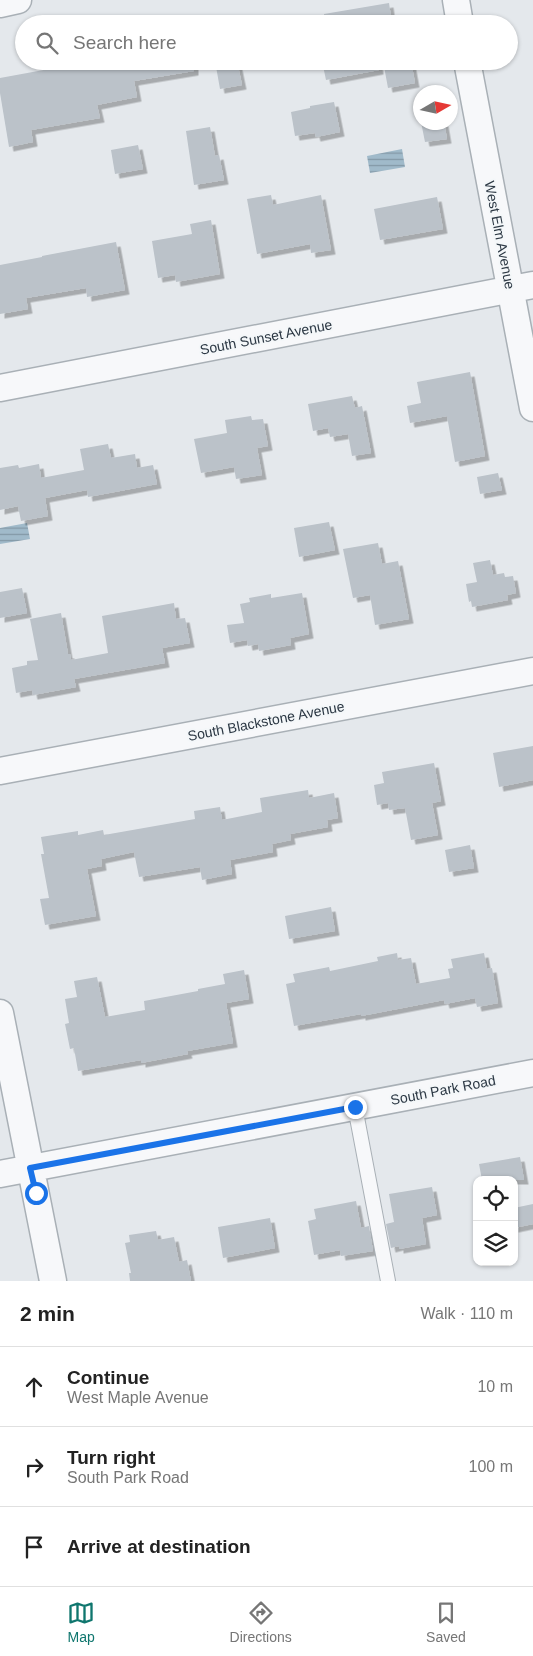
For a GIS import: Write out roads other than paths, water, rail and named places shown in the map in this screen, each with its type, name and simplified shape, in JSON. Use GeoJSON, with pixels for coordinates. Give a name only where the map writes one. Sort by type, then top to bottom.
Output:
{"type":"FeatureCollection","features":[{"type":"Feature","properties":{"kind":"street"},"geometry":{"type":"LineString","coordinates":[[0,4],[18,0]]}},
{"type":"Feature","properties":{"kind":"street"},"geometry":{"type":"LineString","coordinates":[[456,0],[458,15]]}},
{"type":"Feature","properties":{"kind":"street","name":"West Elm Avenue"},"geometry":{"type":"LineString","coordinates":[[469,70],[522,287],[533,408]]}},
{"type":"Feature","properties":{"kind":"street","name":"South Sunset Avenue"},"geometry":{"type":"LineString","coordinates":[[0,388],[522,287]]}},
{"type":"Feature","properties":{"kind":"street","name":"South Blackstone Avenue"},"geometry":{"type":"LineString","coordinates":[[0,772],[533,672]]}},
{"type":"Feature","properties":{"kind":"street"},"geometry":{"type":"LineString","coordinates":[[0,1013],[53,1281]]}},
{"type":"Feature","properties":{"kind":"street","name":"South Park Road"},"geometry":{"type":"LineString","coordinates":[[0,1174],[533,1073]]}},
{"type":"Feature","properties":{"kind":"lane"},"geometry":{"type":"LineString","coordinates":[[355,1107],[388,1281]]}},
{"type":"Feature","properties":{"kind":"water"},"geometry":{"type":"Polygon","coordinates":[[[402,149],[405,167],[370,173],[367,156],[402,149]]]}},
{"type":"Feature","properties":{"kind":"water"},"geometry":{"type":"Polygon","coordinates":[[[27,523],[30,539],[0,544],[0,528],[27,523]]]}}]}
